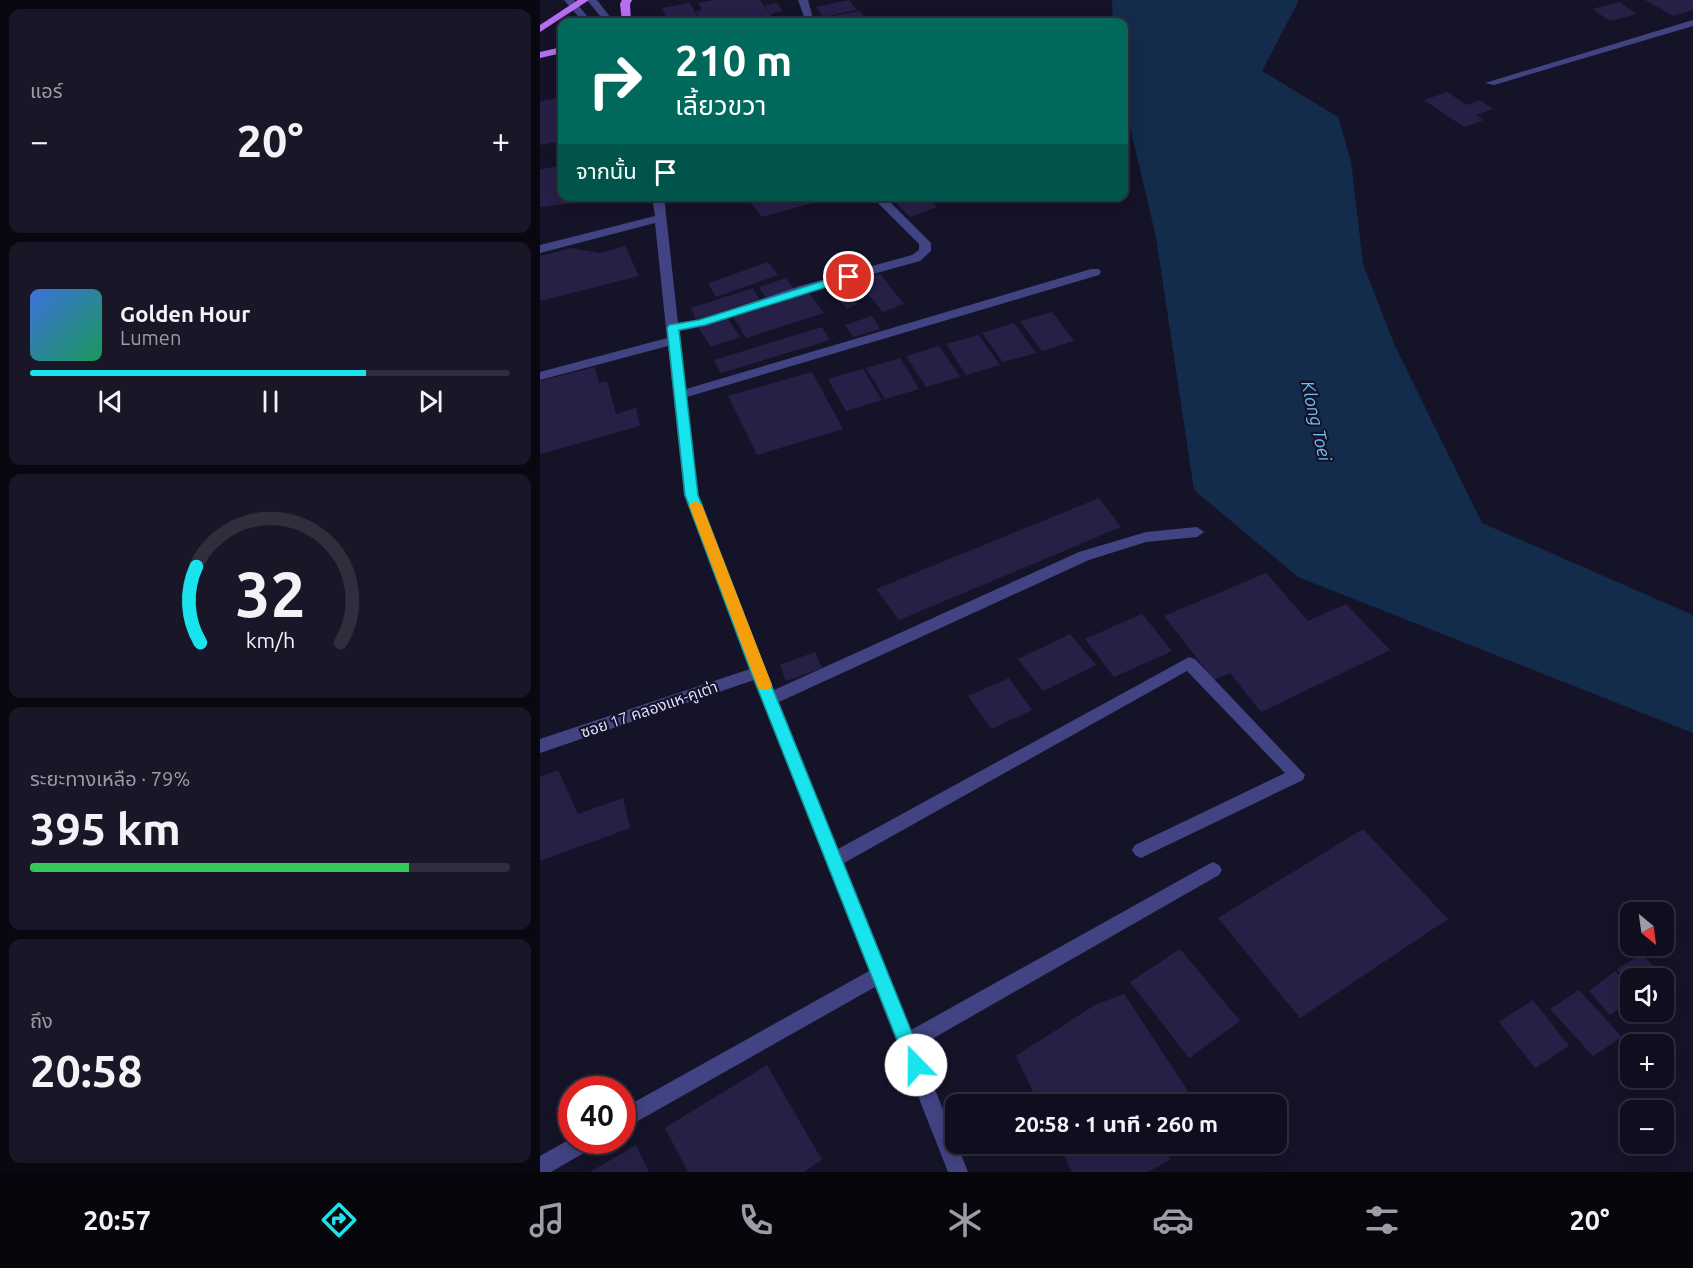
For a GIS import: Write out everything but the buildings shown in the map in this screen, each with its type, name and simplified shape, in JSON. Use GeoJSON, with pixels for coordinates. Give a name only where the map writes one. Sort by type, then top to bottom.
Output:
{"type":"FeatureCollection","features":[{"type":"Feature","properties":{"kind":"main road"},"geometry":{"type":"LineString","coordinates":[[540,29],[571,3],[584,0]]}},
{"type":"Feature","properties":{"kind":"main road"},"geometry":{"type":"LineString","coordinates":[[627,0],[625,4],[627,18]]}},
{"type":"Feature","properties":{"kind":"main road"},"geometry":{"type":"LineString","coordinates":[[540,55],[558,51]]}},
{"type":"Feature","properties":{"kind":"street"},"geometry":{"type":"LineString","coordinates":[[592,0],[607,18]]}},
{"type":"Feature","properties":{"kind":"street"},"geometry":{"type":"LineString","coordinates":[[803,0],[809,18]]}},
{"type":"Feature","properties":{"kind":"street"},"geometry":{"type":"LineString","coordinates":[[571,3],[584,18]]}},
{"type":"Feature","properties":{"kind":"street"},"geometry":{"type":"LineString","coordinates":[[1490,83],[1693,23]]}},
{"type":"Feature","properties":{"kind":"street"},"geometry":{"type":"LineString","coordinates":[[659,201],[691,495],[958,1172]]}},
{"type":"Feature","properties":{"kind":"street"},"geometry":{"type":"LineString","coordinates":[[540,376],[804,290],[916,258],[925,251],[925,243],[882,201]]}},
{"type":"Feature","properties":{"kind":"street"},"geometry":{"type":"LineString","coordinates":[[540,249],[661,218]]}},
{"type":"Feature","properties":{"kind":"street"},"geometry":{"type":"LineString","coordinates":[[679,395],[1095,272]]}},
{"type":"Feature","properties":{"kind":"street"},"geometry":{"type":"LineString","coordinates":[[771,699],[1084,556],[1146,537],[1197,532]]}},
{"type":"Feature","properties":{"kind":"street"},"geometry":{"type":"LineString","coordinates":[[834,861],[1189,663],[1297,775],[1141,850]]}},
{"type":"Feature","properties":{"kind":"street","name":"ซอย 17 คลองแห-คูเต่า"},"geometry":{"type":"LineString","coordinates":[[540,746],[759,672]]}},
{"type":"Feature","properties":{"kind":"street"},"geometry":{"type":"LineString","coordinates":[[907,1043],[1213,870]]}},
{"type":"Feature","properties":{"kind":"street"},"geometry":{"type":"LineString","coordinates":[[636,1112],[880,974]]}},
{"type":"Feature","properties":{"kind":"street"},"geometry":{"type":"LineString","coordinates":[[540,1167],[563,1154]]}},
{"type":"Feature","properties":{"kind":"water","name":"Klong Toei"},"geometry":{"type":"Polygon","coordinates":[[[1112,0],[1299,0],[1262,71],[1338,117],[1351,161],[1363,264],[1395,346],[1482,523],[1693,615],[1693,733],[1298,577],[1194,490],[1156,237],[1128,119],[1128,18],[1113,18],[1112,0]]]}},
{"type":"Feature","properties":{"kind":"slow traffic"},"geometry":{"type":"LineString","coordinates":[[695,505],[764,685]]}},
{"type":"Feature","properties":{"kind":"route"},"geometry":{"type":"LineString","coordinates":[[849,277],[701,323],[673,328],[691,495],[916,1065]]}}]}
